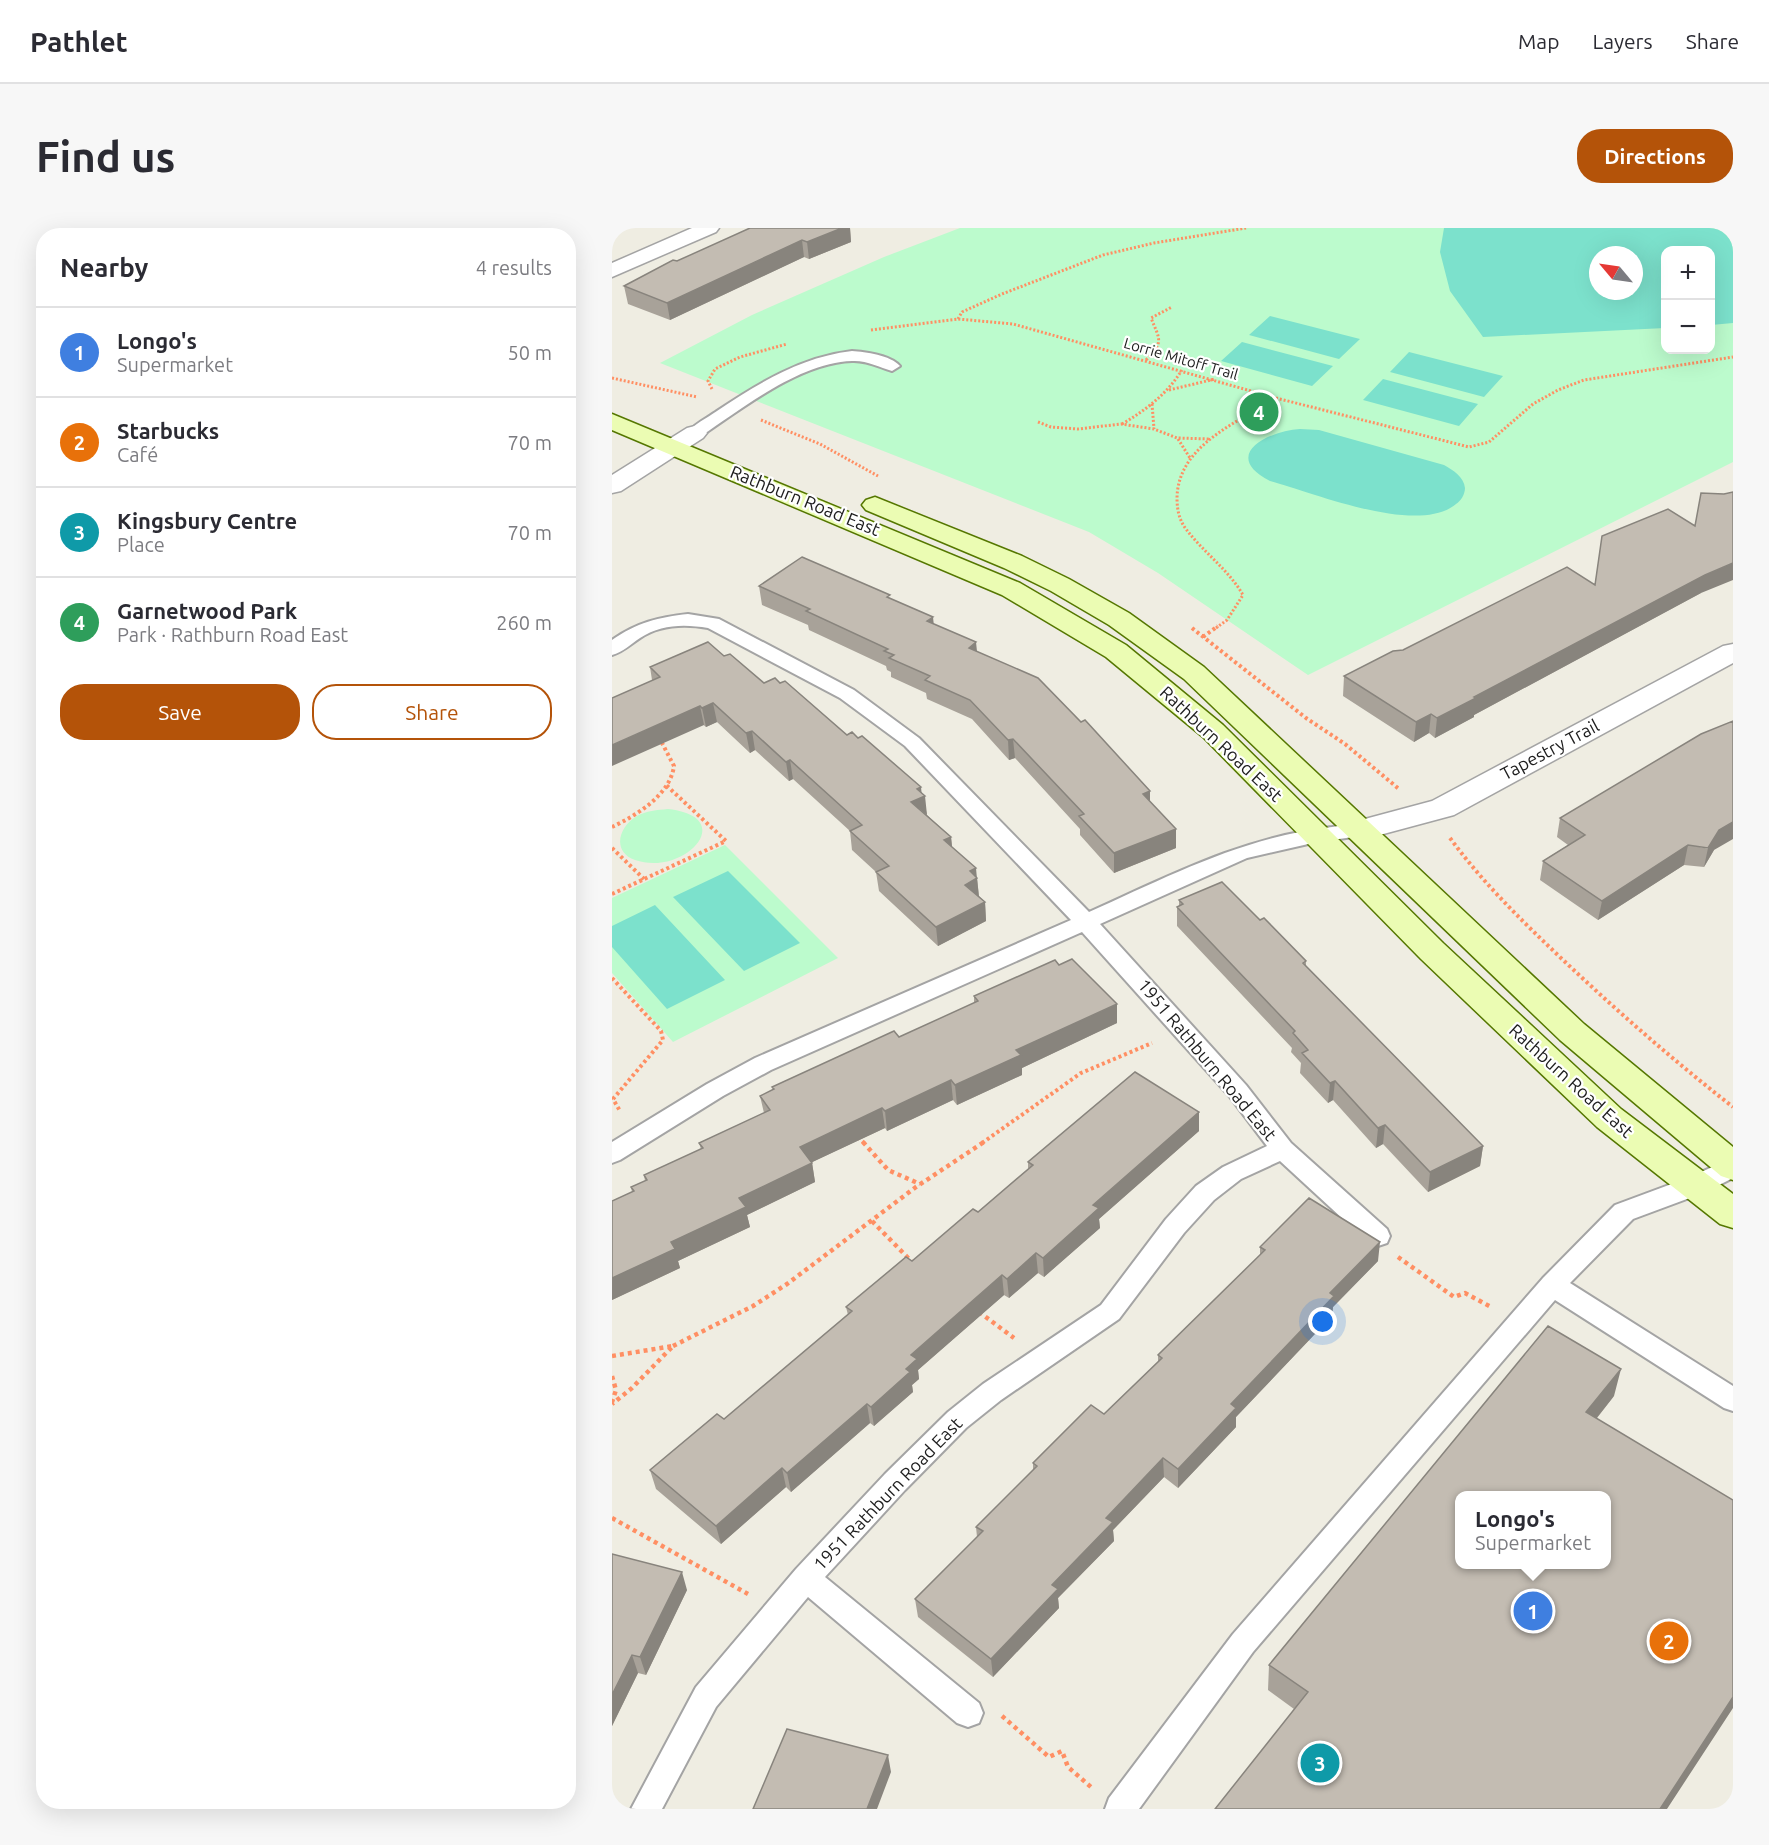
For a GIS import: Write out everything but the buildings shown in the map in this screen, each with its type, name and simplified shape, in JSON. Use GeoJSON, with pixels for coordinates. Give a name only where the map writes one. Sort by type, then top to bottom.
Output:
{"type":"FeatureCollection","features":[{"type":"Feature","properties":{"kind":"street"},"geometry":{"type":"LineString","coordinates":[[612,271],[709,228]]}},
{"type":"Feature","properties":{"kind":"street","name":"Rathburn Road East"},"geometry":{"type":"LineString","coordinates":[[612,398],[685,439],[1011,589],[1116,651],[1213,732],[1432,951],[1609,1118],[1733,1214]]}},
{"type":"Feature","properties":{"kind":"street","name":"Rathburn Road East"},"geometry":{"type":"LineString","coordinates":[[612,421],[685,439],[781,467]]}},
{"type":"Feature","properties":{"kind":"street"},"geometry":{"type":"LineString","coordinates":[[612,486],[685,439]]}},
{"type":"Feature","properties":{"kind":"street","name":"Rathburn Road East"},"geometry":{"type":"LineString","coordinates":[[856,497],[1013,562],[1060,585],[1119,619],[1171,655],[1216,693],[1572,1032],[1733,1167]]}},
{"type":"Feature","properties":{"kind":"street","name":"Tapestry Trail"},"geometry":{"type":"LineString","coordinates":[[1361,830],[1443,808],[1733,652]]}},
{"type":"Feature","properties":{"kind":"lane"},"geometry":{"type":"LineString","coordinates":[[685,439],[760,391],[820,361],[854,356],[871,358],[892,366]]}},
{"type":"Feature","properties":{"kind":"lane","name":"1951 Rathburn Road East"},"geometry":{"type":"LineString","coordinates":[[612,649],[636,632],[654,624],[675,620],[702,620],[724,628],[847,694],[912,742],[1086,921],[1185,1029],[1238,1091],[1283,1149],[1232,1173],[1205,1193],[1175,1226],[1110,1312],[1039,1359],[957,1420],[895,1482],[806,1578],[706,1697],[646,1809]]}},
{"type":"Feature","properties":{"kind":"lane"},"geometry":{"type":"LineString","coordinates":[[612,1154],[715,1090],[763,1064],[1241,853],[1317,835],[1361,830]]}},
{"type":"Feature","properties":{"kind":"lane"},"geometry":{"type":"LineString","coordinates":[[1283,1149],[1378,1236]]}},
{"type":"Feature","properties":{"kind":"lane"},"geometry":{"type":"LineString","coordinates":[[1110,1802],[1243,1643],[1552,1285],[1624,1212],[1694,1186],[1733,1167]]}},
{"type":"Feature","properties":{"kind":"lane"},"geometry":{"type":"LineString","coordinates":[[1552,1285],[1733,1400]]}},
{"type":"Feature","properties":{"kind":"lane"},"geometry":{"type":"LineString","coordinates":[[806,1578],[966,1711]]}},
{"type":"Feature","properties":{"kind":"path"},"geometry":{"type":"LineString","coordinates":[[958,319],[962,312],[1027,282],[1082,262],[1136,247],[1246,228]]}},
{"type":"Feature","properties":{"kind":"path"},"geometry":{"type":"LineString","coordinates":[[1146,360],[1159,347],[1160,340],[1151,318],[1172,307]]}},
{"type":"Feature","properties":{"kind":"path","name":"Lorrie Mitoff Trail"},"geometry":{"type":"LineString","coordinates":[[863,331],[958,319],[1012,324],[1215,379],[1276,398],[1450,443],[1480,446],[1490,444],[1532,405],[1563,387],[1584,380],[1733,357]]}},
{"type":"Feature","properties":{"kind":"path"},"geometry":{"type":"LineString","coordinates":[[685,439],[718,404],[708,381],[715,369],[740,357],[797,341]]}},
{"type":"Feature","properties":{"kind":"path"},"geometry":{"type":"LineString","coordinates":[[1121,424],[1143,412],[1168,390],[1182,370]]}},
{"type":"Feature","properties":{"kind":"path"},"geometry":{"type":"LineString","coordinates":[[1168,390],[1215,379]]}},
{"type":"Feature","properties":{"kind":"path"},"geometry":{"type":"LineString","coordinates":[[1171,655],[1227,620],[1243,596],[1234,578],[1198,544],[1184,527],[1178,514],[1176,496],[1180,475],[1190,458],[1211,440],[1276,398]]}},
{"type":"Feature","properties":{"kind":"path"},"geometry":{"type":"LineString","coordinates":[[1152,404],[1154,429]]}},
{"type":"Feature","properties":{"kind":"path"},"geometry":{"type":"LineString","coordinates":[[1038,422],[1062,429],[1121,424],[1154,429],[1177,438],[1211,440]]}},
{"type":"Feature","properties":{"kind":"path"},"geometry":{"type":"LineString","coordinates":[[1177,438],[1190,458]]}},
{"type":"Feature","properties":{"kind":"path"},"geometry":{"type":"LineString","coordinates":[[612,827],[622,823],[652,801],[666,785],[674,770],[674,762],[656,736]]}},
{"type":"Feature","properties":{"kind":"path"},"geometry":{"type":"LineString","coordinates":[[612,894],[726,841],[666,785]]}},
{"type":"Feature","properties":{"kind":"path"},"geometry":{"type":"LineString","coordinates":[[1447,834],[1467,862],[1531,930],[1618,1013],[1733,1107]]}},
{"type":"Feature","properties":{"kind":"path"},"geometry":{"type":"LineString","coordinates":[[612,848],[645,879]]}},
{"type":"Feature","properties":{"kind":"path"},"geometry":{"type":"LineString","coordinates":[[612,978],[661,1031],[663,1040],[613,1099],[637,1140]]}},
{"type":"Feature","properties":{"kind":"path"},"geometry":{"type":"LineString","coordinates":[[612,1356],[673,1346],[753,1306],[806,1270],[921,1184],[1082,1073],[1185,1029]]}},
{"type":"Feature","properties":{"kind":"path"},"geometry":{"type":"LineString","coordinates":[[855,1132],[888,1170],[921,1184]]}},
{"type":"Feature","properties":{"kind":"path"},"geometry":{"type":"LineString","coordinates":[[872,1221],[919,1268]]}},
{"type":"Feature","properties":{"kind":"path"},"geometry":{"type":"LineString","coordinates":[[1378,1236],[1380,1244],[1454,1297],[1465,1293],[1519,1323]]}},
{"type":"Feature","properties":{"kind":"path"},"geometry":{"type":"LineString","coordinates":[[973,1308],[1039,1359]]}},
{"type":"Feature","properties":{"kind":"path"},"geometry":{"type":"LineString","coordinates":[[612,1403],[632,1388],[673,1346]]}},
{"type":"Feature","properties":{"kind":"path"},"geometry":{"type":"LineString","coordinates":[[612,1376],[616,1390],[612,1403]]}},
{"type":"Feature","properties":{"kind":"path"},"geometry":{"type":"LineString","coordinates":[[612,1518],[779,1611]]}},
{"type":"Feature","properties":{"kind":"path"},"geometry":{"type":"LineString","coordinates":[[966,1711],[985,1701],[1049,1757],[1062,1751],[1068,1767],[1110,1802]]}},
{"type":"Feature","properties":{"kind":"green space"},"geometry":{"type":"Polygon","coordinates":[[[960,228],[1733,228],[1733,462],[1308,675],[1158,573],[1089,532],[660,363],[752,315],[884,257],[960,228]]]}},
{"type":"Feature","properties":{"kind":"green space"},"geometry":{"type":"Polygon","coordinates":[[[668,809],[689,814],[700,823],[702,833],[697,844],[686,853],[671,860],[653,863],[635,860],[628,856],[623,851],[620,839],[625,826],[640,814],[668,809]]]}},
{"type":"Feature","properties":{"kind":"green space"},"geometry":{"type":"Polygon","coordinates":[[[725,845],[838,958],[673,1042],[612,973],[612,898],[725,845]]]}},
{"type":"Feature","properties":{"kind":"shaded area"},"geometry":{"type":"Polygon","coordinates":[[[1444,228],[1733,228],[1733,323],[1715,325],[1715,246],[1661,246],[1661,328],[1483,337],[1450,291],[1440,252],[1444,228]]]}},
{"type":"Feature","properties":{"kind":"shaded area"},"geometry":{"type":"Polygon","coordinates":[[[1270,316],[1360,339],[1339,359],[1249,335],[1270,316]]]}},
{"type":"Feature","properties":{"kind":"shaded area"},"geometry":{"type":"Polygon","coordinates":[[[1242,342],[1333,366],[1312,386],[1221,361],[1242,342]]]}},
{"type":"Feature","properties":{"kind":"shaded area"},"geometry":{"type":"Polygon","coordinates":[[[1409,352],[1503,376],[1484,397],[1390,372],[1409,352]]]}},
{"type":"Feature","properties":{"kind":"shaded area"},"geometry":{"type":"Polygon","coordinates":[[[1383,379],[1478,404],[1459,426],[1363,400],[1383,379]]]}},
{"type":"Feature","properties":{"kind":"shaded area"},"geometry":{"type":"Polygon","coordinates":[[[1300,429],[1319,430],[1444,465],[1463,480],[1465,488],[1463,495],[1458,503],[1439,513],[1417,516],[1392,514],[1338,502],[1270,481],[1256,471],[1249,462],[1249,454],[1254,446],[1275,434],[1300,429]]]}},
{"type":"Feature","properties":{"kind":"shaded area"},"geometry":{"type":"Polygon","coordinates":[[[728,871],[800,943],[744,971],[673,897],[728,871]]]}},
{"type":"Feature","properties":{"kind":"shaded area"},"geometry":{"type":"Polygon","coordinates":[[[655,905],[725,980],[667,1009],[612,947],[612,926],[655,905]]]}},
{"type":"Feature","properties":{"kind":"place","name":"Garnetwood Park"},"geometry":{"type":"Point","coordinates":[1259,412]}},
{"type":"Feature","properties":{"kind":"place","name":"Longo's"},"geometry":{"type":"Point","coordinates":[1533,1611]}},
{"type":"Feature","properties":{"kind":"place","name":"Starbucks"},"geometry":{"type":"Point","coordinates":[1669,1641]}},
{"type":"Feature","properties":{"kind":"place","name":"Kingsbury Centre"},"geometry":{"type":"Point","coordinates":[1320,1763]}}]}
